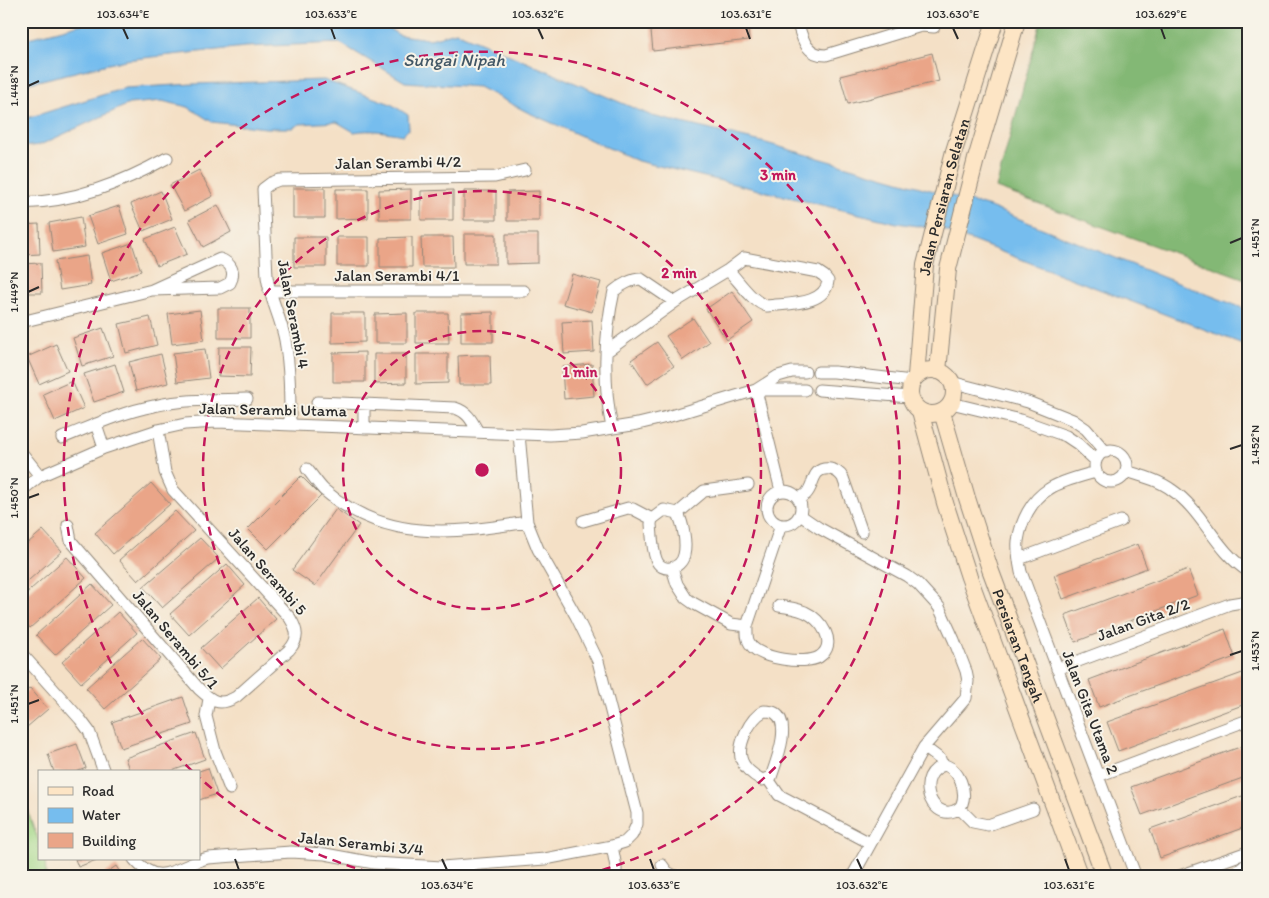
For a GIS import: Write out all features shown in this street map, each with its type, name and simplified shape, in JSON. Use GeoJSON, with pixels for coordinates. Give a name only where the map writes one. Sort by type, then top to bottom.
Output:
{"type":"FeatureCollection","features":[{"type":"Feature","properties":{"kind":"street"},"geometry":{"type":"LineString","coordinates":[[797,21],[804,43],[814,53],[826,55],[921,26],[934,27]]}},
{"type":"Feature","properties":{"kind":"street","name":"Jalan Persiaran Selatan"},"geometry":{"type":"LineString","coordinates":[[910,398],[910,386],[914,379],[925,265],[954,152],[995,21]]}},
{"type":"Feature","properties":{"kind":"street","name":"Jalan Persiaran Selatan"},"geometry":{"type":"LineString","coordinates":[[938,371],[948,269],[976,159],[1017,21]]}},
{"type":"Feature","properties":{"kind":"street"},"geometry":{"type":"LineString","coordinates":[[21,203],[35,203],[85,194],[133,177],[167,158]]}},
{"type":"Feature","properties":{"kind":"street","name":"Jalan Serambi 4/2"},"geometry":{"type":"LineString","coordinates":[[270,183],[279,180],[495,176],[525,170]]}},
{"type":"Feature","properties":{"kind":"street","name":"Jalan Serambi 4"},"geometry":{"type":"LineString","coordinates":[[270,183],[263,190],[262,198],[269,291],[284,338],[289,375],[290,425]]}},
{"type":"Feature","properties":{"kind":"street"},"geometry":{"type":"LineString","coordinates":[[606,352],[675,302],[728,270],[744,258],[753,258],[818,272],[828,280],[827,287],[820,296],[767,306],[750,294],[728,270]]}},
{"type":"Feature","properties":{"kind":"street"},"geometry":{"type":"LineString","coordinates":[[21,322],[152,290],[220,259],[230,265],[233,272],[230,283],[220,288],[152,290]]}},
{"type":"Feature","properties":{"kind":"street"},"geometry":{"type":"LineString","coordinates":[[612,428],[608,406],[606,352],[614,291],[636,279],[641,279],[675,302]]}},
{"type":"Feature","properties":{"kind":"street","name":"Jalan Serambi 4/1"},"geometry":{"type":"LineString","coordinates":[[269,291],[524,291]]}},
{"type":"Feature","properties":{"kind":"street"},"geometry":{"type":"LineString","coordinates":[[818,372],[914,379],[926,370],[938,371],[943,373],[951,382],[954,393],[947,408]]}},
{"type":"Feature","properties":{"kind":"street","name":"Jalan Serambi Utama"},"geometry":{"type":"LineString","coordinates":[[21,491],[40,476],[104,448],[158,430],[186,424],[216,422],[519,434],[582,434],[667,417],[756,390],[778,376],[792,372],[805,372]]}},
{"type":"Feature","properties":{"kind":"street"},"geometry":{"type":"LineString","coordinates":[[951,382],[1028,402],[1073,420],[1086,429],[1106,452]]}},
{"type":"Feature","properties":{"kind":"street"},"geometry":{"type":"LineString","coordinates":[[756,390],[781,491]]}},
{"type":"Feature","properties":{"kind":"street","name":"Jalan Serambi Utama"},"geometry":{"type":"LineString","coordinates":[[756,390],[805,390]]}},
{"type":"Feature","properties":{"kind":"street"},"geometry":{"type":"LineString","coordinates":[[818,390],[910,398],[920,411],[931,414],[947,408],[1021,420],[1066,436],[1078,444],[1096,466],[1102,479],[1111,482],[1120,479],[1127,466],[1124,457],[1116,451],[1102,454],[1096,466]]}},
{"type":"Feature","properties":{"kind":"street","name":"Jalan Serambi Utama"},"geometry":{"type":"LineString","coordinates":[[62,438],[96,424],[154,406],[176,402],[247,399]]}},
{"type":"Feature","properties":{"kind":"street"},"geometry":{"type":"LineString","coordinates":[[214,400],[216,422]]}},
{"type":"Feature","properties":{"kind":"street","name":"Jalan Serambi Utama"},"geometry":{"type":"LineString","coordinates":[[317,402],[455,408],[462,410],[468,415],[478,432]]}},
{"type":"Feature","properties":{"kind":"street"},"geometry":{"type":"LineString","coordinates":[[364,405],[364,428]]}},
{"type":"Feature","properties":{"kind":"street","name":"Persiaran Tengah"},"geometry":{"type":"LineString","coordinates":[[947,408],[967,498],[990,570],[1105,877]]}},
{"type":"Feature","properties":{"kind":"street","name":"Persiaran Tengah"},"geometry":{"type":"LineString","coordinates":[[920,411],[945,503],[969,577],[1080,877]]}},
{"type":"Feature","properties":{"kind":"street"},"geometry":{"type":"LineString","coordinates":[[96,424],[104,448]]}},
{"type":"Feature","properties":{"kind":"street","name":"Jalan Serambi 5"},"geometry":{"type":"LineString","coordinates":[[158,430],[165,472],[173,490],[290,618],[298,636],[288,650],[228,702],[218,702],[209,699]]}},
{"type":"Feature","properties":{"kind":"street","name":"Jalan Serambi 3/4"},"geometry":{"type":"LineString","coordinates":[[200,860],[290,852],[325,854],[374,863],[442,867],[545,859],[612,846],[626,842],[632,835],[637,824],[637,813],[598,661],[576,616],[538,548],[527,522],[519,434]]}},
{"type":"Feature","properties":{"kind":"street"},"geometry":{"type":"LineString","coordinates":[[21,452],[40,476]]}},
{"type":"Feature","properties":{"kind":"street","name":"Jalan Gita Utama 2"},"geometry":{"type":"LineString","coordinates":[[1096,466],[1050,488],[1035,500],[1028,512],[1018,541],[1019,558],[1021,572],[1136,877]]}},
{"type":"Feature","properties":{"kind":"street"},"geometry":{"type":"LineString","coordinates":[[307,469],[324,489],[336,498],[364,516],[387,525],[432,531],[485,529],[527,522]]}},
{"type":"Feature","properties":{"kind":"street"},"geometry":{"type":"LineString","coordinates":[[799,498],[808,492],[812,478],[816,474],[826,469],[835,470],[843,478],[862,532]]}},
{"type":"Feature","properties":{"kind":"street"},"geometry":{"type":"LineString","coordinates":[[1126,471],[1159,482],[1173,490],[1189,505],[1225,550],[1248,572]]}},
{"type":"Feature","properties":{"kind":"street"},"geometry":{"type":"LineString","coordinates":[[678,513],[704,491],[748,485]]}},
{"type":"Feature","properties":{"kind":"street"},"geometry":{"type":"LineString","coordinates":[[781,491],[790,491],[799,498],[802,509],[800,515],[792,523],[781,525],[772,519],[767,509],[770,498],[781,491]]}},
{"type":"Feature","properties":{"kind":"street"},"geometry":{"type":"LineString","coordinates":[[582,521],[628,508],[652,519]]}},
{"type":"Feature","properties":{"kind":"street"},"geometry":{"type":"LineString","coordinates":[[664,510],[678,513],[682,522],[685,549],[682,560],[672,568],[665,568],[656,561],[652,519],[664,510]]}},
{"type":"Feature","properties":{"kind":"street"},"geometry":{"type":"LineString","coordinates":[[800,515],[819,528],[907,576],[918,584],[939,607],[954,640],[968,681],[966,698],[924,747],[852,877]]}},
{"type":"Feature","properties":{"kind":"street"},"geometry":{"type":"LineString","coordinates":[[1019,558],[1121,521]]}},
{"type":"Feature","properties":{"kind":"street","name":"Jalan Serambi 5/1"},"geometry":{"type":"LineString","coordinates":[[68,525],[71,541],[198,689],[209,699],[206,716],[215,751],[230,789]]}},
{"type":"Feature","properties":{"kind":"street"},"geometry":{"type":"LineString","coordinates":[[779,606],[804,611],[824,627],[828,644],[825,652],[811,660],[768,656],[751,647],[748,641],[747,626],[781,525]]}},
{"type":"Feature","properties":{"kind":"street"},"geometry":{"type":"LineString","coordinates":[[672,568],[677,584],[686,598],[731,624],[747,626]]}},
{"type":"Feature","properties":{"kind":"street","name":"Jalan Gita 2/2"},"geometry":{"type":"LineString","coordinates":[[1057,669],[1230,604],[1242,602]]}},
{"type":"Feature","properties":{"kind":"street"},"geometry":{"type":"LineString","coordinates":[[21,653],[89,731],[103,770]]}},
{"type":"Feature","properties":{"kind":"street"},"geometry":{"type":"LineString","coordinates":[[764,711],[774,712],[780,718],[784,734],[772,777],[768,779],[762,780],[756,777],[743,763],[741,758],[744,735],[758,714],[764,711]]}},
{"type":"Feature","properties":{"kind":"street"},"geometry":{"type":"LineString","coordinates":[[1098,776],[1248,720]]}},
{"type":"Feature","properties":{"kind":"street"},"geometry":{"type":"LineString","coordinates":[[924,747],[940,759],[942,765]]}},
{"type":"Feature","properties":{"kind":"street"},"geometry":{"type":"LineString","coordinates":[[942,765],[949,766],[961,780],[962,804],[959,808],[949,812],[939,810],[929,796],[929,776],[942,765]]}},
{"type":"Feature","properties":{"kind":"street"},"geometry":{"type":"LineString","coordinates":[[768,779],[779,795],[870,843]]}},
{"type":"Feature","properties":{"kind":"street"},"geometry":{"type":"LineString","coordinates":[[959,808],[973,822],[988,825],[1033,809]]}},
{"type":"Feature","properties":{"kind":"street"},"geometry":{"type":"LineString","coordinates":[[612,846],[616,877]]}},
{"type":"Feature","properties":{"kind":"street"},"geometry":{"type":"LineString","coordinates":[[1178,877],[1248,852]]}},
{"type":"Feature","properties":{"kind":"street","name":"Jalan Serambi 3/4"},"geometry":{"type":"LineString","coordinates":[[135,860],[150,874],[160,875],[172,873],[199,860]]}},
{"type":"Feature","properties":{"kind":"street"},"geometry":{"type":"LineString","coordinates":[[1231,877],[1248,863]]}},
{"type":"Feature","properties":{"kind":"street"},"geometry":{"type":"LineString","coordinates":[[662,865],[667,872],[677,877]]}},
{"type":"Feature","properties":{"kind":"green space"},"geometry":{"type":"Polygon","coordinates":[[[1041,21],[1248,21],[1248,280],[996,188],[1041,21]]]}},
{"type":"Feature","properties":{"kind":"green space"},"geometry":{"type":"Polygon","coordinates":[[[21,793],[38,839],[38,860],[45,860],[46,877],[21,877],[21,793]]]}},
{"type":"Feature","properties":{"kind":"water","name":"Sungai Nipah"},"geometry":{"type":"Polygon","coordinates":[[[93,21],[377,21],[399,35],[430,39],[456,32],[652,116],[766,143],[990,207],[1248,310],[1248,346],[944,230],[897,223],[638,161],[527,112],[479,87],[405,82],[340,43],[245,47],[125,60],[21,85],[21,40],[93,21]]]}},
{"type":"Feature","properties":{"kind":"water"},"geometry":{"type":"Polygon","coordinates":[[[324,80],[391,104],[408,115],[409,129],[403,135],[372,131],[354,132],[337,122],[300,124],[292,128],[266,128],[212,122],[188,107],[162,101],[129,104],[40,145],[21,147],[21,120],[125,88],[324,80]]]}},
{"type":"Feature","properties":{"kind":"building"},"geometry":{"type":"Polygon","coordinates":[[[650,21],[747,21],[749,40],[653,51],[650,21]]]}},
{"type":"Feature","properties":{"kind":"building"},"geometry":{"type":"Polygon","coordinates":[[[932,53],[939,81],[848,104],[840,76],[932,53]]]}},
{"type":"Feature","properties":{"kind":"building"},"geometry":{"type":"Polygon","coordinates":[[[199,170],[213,196],[184,211],[170,185],[199,170]]]}},
{"type":"Feature","properties":{"kind":"building"},"geometry":{"type":"Polygon","coordinates":[[[293,188],[325,188],[325,218],[293,218],[293,188]]]}},
{"type":"Feature","properties":{"kind":"building"},"geometry":{"type":"Polygon","coordinates":[[[336,189],[368,189],[368,218],[336,219],[336,189]]]}},
{"type":"Feature","properties":{"kind":"building"},"geometry":{"type":"Polygon","coordinates":[[[411,189],[411,219],[379,219],[379,190],[411,189]]]}},
{"type":"Feature","properties":{"kind":"building"},"geometry":{"type":"Polygon","coordinates":[[[453,190],[453,220],[421,220],[421,191],[453,190]]]}},
{"type":"Feature","properties":{"kind":"building"},"geometry":{"type":"Polygon","coordinates":[[[161,191],[172,219],[143,231],[131,204],[161,191]]]}},
{"type":"Feature","properties":{"kind":"building"},"geometry":{"type":"Polygon","coordinates":[[[464,191],[496,191],[496,220],[464,220],[464,191]]]}},
{"type":"Feature","properties":{"kind":"building"},"geometry":{"type":"Polygon","coordinates":[[[539,191],[539,221],[507,221],[507,192],[539,191]]]}},
{"type":"Feature","properties":{"kind":"building"},"geometry":{"type":"Polygon","coordinates":[[[218,205],[231,232],[203,247],[189,220],[218,205]]]}},
{"type":"Feature","properties":{"kind":"building"},"geometry":{"type":"Polygon","coordinates":[[[119,206],[128,234],[98,244],[88,216],[119,206]]]}},
{"type":"Feature","properties":{"kind":"building"},"geometry":{"type":"Polygon","coordinates":[[[81,217],[85,247],[53,252],[49,223],[81,217]]]}},
{"type":"Feature","properties":{"kind":"building"},"geometry":{"type":"Polygon","coordinates":[[[39,224],[40,254],[21,255],[21,225],[39,224]]]}},
{"type":"Feature","properties":{"kind":"building"},"geometry":{"type":"Polygon","coordinates":[[[175,227],[187,254],[157,266],[145,239],[175,227]]]}},
{"type":"Feature","properties":{"kind":"building"},"geometry":{"type":"Polygon","coordinates":[[[464,234],[496,234],[496,264],[464,264],[464,234]]]}},
{"type":"Feature","properties":{"kind":"building"},"geometry":{"type":"Polygon","coordinates":[[[506,234],[538,234],[538,263],[506,264],[506,234]]]}},
{"type":"Feature","properties":{"kind":"building"},"geometry":{"type":"Polygon","coordinates":[[[294,237],[326,237],[326,267],[294,267],[294,237]]]}},
{"type":"Feature","properties":{"kind":"building"},"geometry":{"type":"Polygon","coordinates":[[[337,237],[369,237],[369,266],[337,266],[337,237]]]}},
{"type":"Feature","properties":{"kind":"building"},"geometry":{"type":"Polygon","coordinates":[[[412,237],[412,267],[380,267],[380,238],[412,237]]]}},
{"type":"Feature","properties":{"kind":"building"},"geometry":{"type":"Polygon","coordinates":[[[421,237],[453,237],[454,267],[422,267],[421,237]]]}},
{"type":"Feature","properties":{"kind":"building"},"geometry":{"type":"Polygon","coordinates":[[[132,243],[141,271],[111,281],[102,253],[132,243]]]}},
{"type":"Feature","properties":{"kind":"building"},"geometry":{"type":"Polygon","coordinates":[[[87,256],[91,285],[60,290],[55,261],[87,256]]]}},
{"type":"Feature","properties":{"kind":"building"},"geometry":{"type":"Polygon","coordinates":[[[41,263],[42,293],[21,293],[21,264],[41,263]]]}},
{"type":"Feature","properties":{"kind":"building"},"geometry":{"type":"Polygon","coordinates":[[[572,274],[601,282],[592,312],[563,304],[572,274]]]}},
{"type":"Feature","properties":{"kind":"building"},"geometry":{"type":"Polygon","coordinates":[[[732,291],[753,322],[727,340],[706,309],[732,291]]]}},
{"type":"Feature","properties":{"kind":"building"},"geometry":{"type":"Polygon","coordinates":[[[218,308],[250,308],[250,338],[218,338],[218,308]]]}},
{"type":"Feature","properties":{"kind":"building"},"geometry":{"type":"Polygon","coordinates":[[[200,310],[204,340],[172,344],[168,314],[200,310]]]}},
{"type":"Feature","properties":{"kind":"building"},"geometry":{"type":"Polygon","coordinates":[[[493,312],[493,342],[461,342],[461,313],[493,312]]]}},
{"type":"Feature","properties":{"kind":"building"},"geometry":{"type":"Polygon","coordinates":[[[332,313],[365,313],[365,342],[332,343],[332,313]]]}},
{"type":"Feature","properties":{"kind":"building"},"geometry":{"type":"Polygon","coordinates":[[[407,313],[407,343],[375,343],[375,314],[407,313]]]}},
{"type":"Feature","properties":{"kind":"building"},"geometry":{"type":"Polygon","coordinates":[[[416,313],[448,313],[449,343],[416,343],[416,313]]]}},
{"type":"Feature","properties":{"kind":"building"},"geometry":{"type":"Polygon","coordinates":[[[150,317],[157,345],[126,353],[119,324],[150,317]]]}},
{"type":"Feature","properties":{"kind":"building"},"geometry":{"type":"Polygon","coordinates":[[[693,318],[709,342],[683,360],[666,336],[693,318]]]}},
{"type":"Feature","properties":{"kind":"building"},"geometry":{"type":"Polygon","coordinates":[[[592,320],[594,352],[564,354],[562,322],[592,320]]]}},
{"type":"Feature","properties":{"kind":"building"},"geometry":{"type":"Polygon","coordinates":[[[103,328],[113,356],[82,366],[73,338],[103,328]]]}},
{"type":"Feature","properties":{"kind":"building"},"geometry":{"type":"Polygon","coordinates":[[[657,342],[674,366],[647,384],[631,360],[657,342]]]}},
{"type":"Feature","properties":{"kind":"building"},"geometry":{"type":"Polygon","coordinates":[[[56,344],[68,371],[39,384],[27,357],[56,344]]]}},
{"type":"Feature","properties":{"kind":"building"},"geometry":{"type":"Polygon","coordinates":[[[219,347],[251,347],[250,377],[218,376],[219,347]]]}},
{"type":"Feature","properties":{"kind":"building"},"geometry":{"type":"Polygon","coordinates":[[[205,349],[209,378],[177,382],[173,353],[205,349]]]}},
{"type":"Feature","properties":{"kind":"building"},"geometry":{"type":"Polygon","coordinates":[[[365,352],[365,382],[333,382],[333,353],[365,352]]]}},
{"type":"Feature","properties":{"kind":"building"},"geometry":{"type":"Polygon","coordinates":[[[161,354],[168,383],[136,391],[129,362],[161,354]]]}},
{"type":"Feature","properties":{"kind":"building"},"geometry":{"type":"Polygon","coordinates":[[[374,354],[406,354],[406,383],[374,384],[374,354]]]}},
{"type":"Feature","properties":{"kind":"building"},"geometry":{"type":"Polygon","coordinates":[[[416,354],[448,354],[448,383],[416,384],[416,354]]]}},
{"type":"Feature","properties":{"kind":"building"},"geometry":{"type":"Polygon","coordinates":[[[490,355],[491,385],[459,385],[458,356],[490,355]]]}},
{"type":"Feature","properties":{"kind":"building"},"geometry":{"type":"Polygon","coordinates":[[[115,364],[124,392],[94,402],[84,374],[115,364]]]}},
{"type":"Feature","properties":{"kind":"building"},"geometry":{"type":"Polygon","coordinates":[[[592,364],[594,396],[564,399],[562,367],[592,364]]]}},
{"type":"Feature","properties":{"kind":"building"},"geometry":{"type":"Polygon","coordinates":[[[72,381],[84,408],[55,421],[43,394],[72,381]]]}},
{"type":"Feature","properties":{"kind":"building"},"geometry":{"type":"Polygon","coordinates":[[[301,476],[321,496],[268,549],[248,529],[301,476]]]}},
{"type":"Feature","properties":{"kind":"building"},"geometry":{"type":"Polygon","coordinates":[[[151,483],[170,504],[113,554],[95,533],[151,483]]]}},
{"type":"Feature","properties":{"kind":"building"},"geometry":{"type":"Polygon","coordinates":[[[336,509],[359,525],[315,586],[292,570],[336,509]]]}},
{"type":"Feature","properties":{"kind":"building"},"geometry":{"type":"Polygon","coordinates":[[[175,511],[194,531],[138,581],[119,560],[175,511]]]}},
{"type":"Feature","properties":{"kind":"building"},"geometry":{"type":"Polygon","coordinates":[[[43,530],[62,551],[21,587],[21,549],[43,530]]]}},
{"type":"Feature","properties":{"kind":"building"},"geometry":{"type":"Polygon","coordinates":[[[200,538],[219,558],[162,608],[143,587],[200,538]]]}},
{"type":"Feature","properties":{"kind":"building"},"geometry":{"type":"Polygon","coordinates":[[[1138,544],[1147,568],[1063,599],[1054,575],[1138,544]]]}},
{"type":"Feature","properties":{"kind":"building"},"geometry":{"type":"Polygon","coordinates":[[[67,557],[86,578],[30,628],[21,618],[21,598],[67,557]]]}},
{"type":"Feature","properties":{"kind":"building"},"geometry":{"type":"Polygon","coordinates":[[[227,564],[245,585],[189,635],[170,614],[227,564]]]}},
{"type":"Feature","properties":{"kind":"building"},"geometry":{"type":"Polygon","coordinates":[[[1188,569],[1198,595],[1075,642],[1065,615],[1188,569]]]}},
{"type":"Feature","properties":{"kind":"building"},"geometry":{"type":"Polygon","coordinates":[[[92,584],[111,605],[55,655],[36,635],[92,584]]]}},
{"type":"Feature","properties":{"kind":"building"},"geometry":{"type":"Polygon","coordinates":[[[258,598],[276,619],[220,669],[201,648],[258,598]]]}},
{"type":"Feature","properties":{"kind":"building"},"geometry":{"type":"Polygon","coordinates":[[[118,612],[137,633],[81,683],[62,662],[118,612]]]}},
{"type":"Feature","properties":{"kind":"building"},"geometry":{"type":"Polygon","coordinates":[[[1225,629],[1235,657],[1099,707],[1089,680],[1225,629]]]}},
{"type":"Feature","properties":{"kind":"building"},"geometry":{"type":"Polygon","coordinates":[[[142,638],[161,659],[105,709],[86,688],[142,638]]]}},
{"type":"Feature","properties":{"kind":"building"},"geometry":{"type":"Polygon","coordinates":[[[1248,671],[1248,703],[1118,751],[1107,722],[1248,671]]]}},
{"type":"Feature","properties":{"kind":"building"},"geometry":{"type":"Polygon","coordinates":[[[30,688],[48,709],[27,727],[21,720],[21,696],[30,688]]]}},
{"type":"Feature","properties":{"kind":"building"},"geometry":{"type":"Polygon","coordinates":[[[183,697],[192,724],[121,748],[112,722],[183,697]]]}},
{"type":"Feature","properties":{"kind":"building"},"geometry":{"type":"Polygon","coordinates":[[[196,733],[205,759],[175,770],[129,770],[125,758],[196,733]]]}},
{"type":"Feature","properties":{"kind":"building"},"geometry":{"type":"Polygon","coordinates":[[[77,744],[86,768],[81,770],[53,770],[48,754],[77,744]]]}},
{"type":"Feature","properties":{"kind":"building"},"geometry":{"type":"Polygon","coordinates":[[[1248,744],[1248,776],[1142,815],[1131,787],[1248,744]]]}},
{"type":"Feature","properties":{"kind":"building"},"geometry":{"type":"Polygon","coordinates":[[[208,768],[217,794],[200,800],[200,771],[208,768]]]}},
{"type":"Feature","properties":{"kind":"building"},"geometry":{"type":"Polygon","coordinates":[[[1248,794],[1248,826],[1160,858],[1150,829],[1248,794]]]}},
{"type":"Feature","properties":{"kind":"building"},"geometry":{"type":"Polygon","coordinates":[[[75,860],[96,860],[78,867],[75,860]]]}},
{"type":"Feature","properties":{"kind":"building"},"geometry":{"type":"Polygon","coordinates":[[[116,866],[123,877],[100,877],[116,866]]]}}]}
